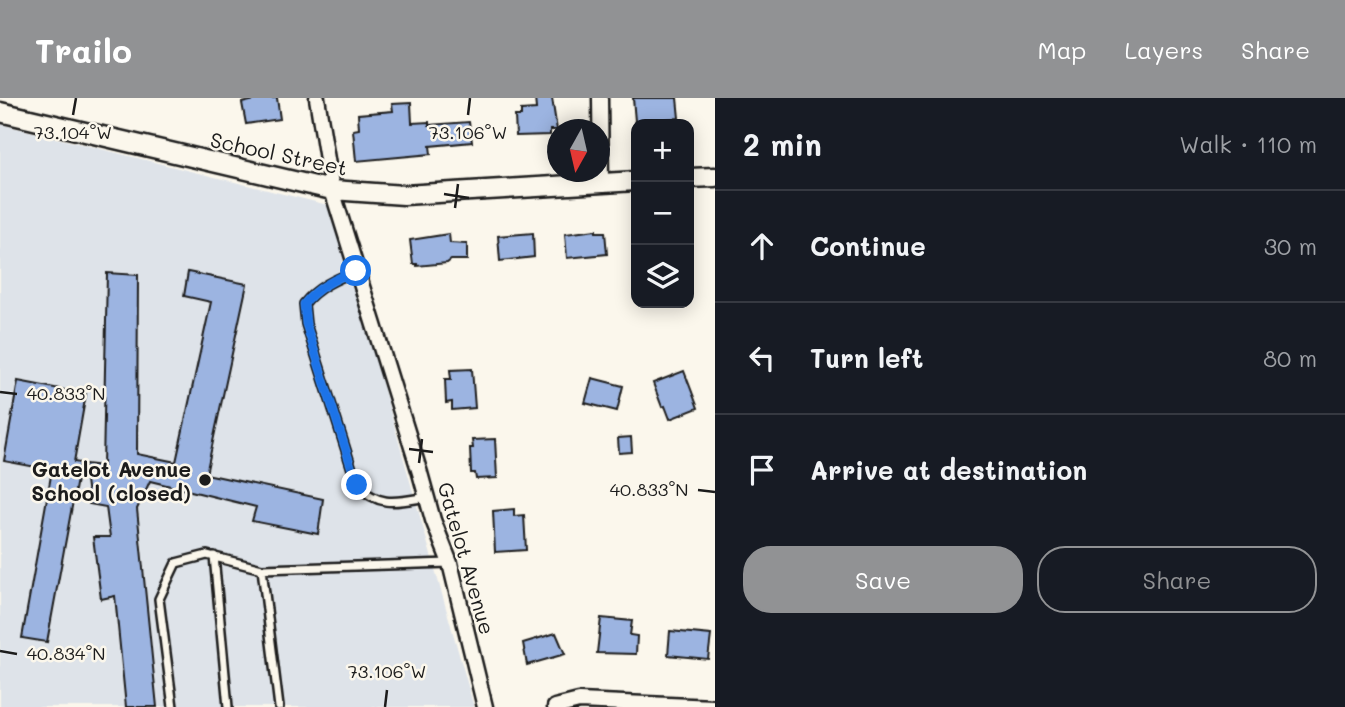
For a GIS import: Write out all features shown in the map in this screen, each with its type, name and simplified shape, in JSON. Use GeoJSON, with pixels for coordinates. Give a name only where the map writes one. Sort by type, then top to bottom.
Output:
{"type":"FeatureCollection","features":[{"type":"Feature","properties":{"kind":"street","name":"Gatelot Avenue"},"geometry":{"type":"LineString","coordinates":[[317,98],[332,190],[433,520],[450,563],[485,707]]}},
{"type":"Feature","properties":{"kind":"street"},"geometry":{"type":"LineString","coordinates":[[600,98],[601,183]]}},
{"type":"Feature","properties":{"kind":"street","name":"School Street"},"geometry":{"type":"LineString","coordinates":[[0,112],[332,190],[404,195],[631,181]]}},
{"type":"Feature","properties":{"kind":"street"},"geometry":{"type":"LineString","coordinates":[[694,178],[715,177]]}},
{"type":"Feature","properties":{"kind":"street"},"geometry":{"type":"LineString","coordinates":[[555,707],[579,701],[713,707]]}},
{"type":"Feature","properties":{"kind":"lane"},"geometry":{"type":"LineString","coordinates":[[356,271],[313,293],[304,304],[306,324],[357,485],[369,497],[392,503],[427,497]]}},
{"type":"Feature","properties":{"kind":"lane"},"geometry":{"type":"LineString","coordinates":[[173,707],[159,598],[176,563],[207,555],[262,569],[450,563]]}},
{"type":"Feature","properties":{"kind":"lane"},"geometry":{"type":"LineString","coordinates":[[214,556],[228,707]]}},
{"type":"Feature","properties":{"kind":"lane"},"geometry":{"type":"LineString","coordinates":[[262,569],[279,707]]}},
{"type":"Feature","properties":{"kind":"shaded area","name":"Gatelot Avenue School (closed)"},"geometry":{"type":"Polygon","coordinates":[[[0,124],[332,206],[474,707],[0,707],[0,124]]]}},
{"type":"Feature","properties":{"kind":"building"},"geometry":{"type":"Polygon","coordinates":[[[277,98],[280,119],[246,124],[242,103],[277,98]]]}},
{"type":"Feature","properties":{"kind":"building"},"geometry":{"type":"Polygon","coordinates":[[[535,98],[552,98],[555,119],[547,119],[547,135],[516,136],[515,116],[521,116],[521,110],[536,109],[535,98]]]}},
{"type":"Feature","properties":{"kind":"building"},"geometry":{"type":"Polygon","coordinates":[[[633,98],[677,98],[679,118],[635,119],[633,98]]]}},
{"type":"Feature","properties":{"kind":"building"},"geometry":{"type":"Polygon","coordinates":[[[411,103],[412,123],[429,122],[429,125],[469,122],[472,142],[430,146],[431,154],[356,161],[353,130],[359,129],[358,114],[393,111],[392,104],[411,103]]]}},
{"type":"Feature","properties":{"kind":"building"},"geometry":{"type":"Polygon","coordinates":[[[596,230],[605,232],[607,254],[567,258],[565,234],[596,230]]]}},
{"type":"Feature","properties":{"kind":"building"},"geometry":{"type":"Polygon","coordinates":[[[533,233],[534,257],[500,261],[498,236],[533,233]]]}},
{"type":"Feature","properties":{"kind":"building"},"geometry":{"type":"Polygon","coordinates":[[[449,234],[450,243],[467,244],[467,260],[417,266],[413,264],[410,240],[449,234]]]}},
{"type":"Feature","properties":{"kind":"building"},"geometry":{"type":"Polygon","coordinates":[[[188,272],[247,284],[206,474],[323,499],[318,534],[252,521],[256,507],[150,481],[137,509],[157,707],[126,707],[115,596],[101,599],[93,537],[110,537],[106,507],[89,504],[84,464],[103,466],[107,273],[138,275],[137,454],[176,462],[211,302],[184,296],[188,272]]]}},
{"type":"Feature","properties":{"kind":"building"},"geometry":{"type":"Polygon","coordinates":[[[472,369],[475,408],[452,410],[452,402],[446,403],[445,379],[451,379],[450,370],[472,369]]]}},
{"type":"Feature","properties":{"kind":"building"},"geometry":{"type":"Polygon","coordinates":[[[684,371],[698,408],[670,419],[665,406],[662,407],[653,383],[684,371]]]}},
{"type":"Feature","properties":{"kind":"building"},"geometry":{"type":"Polygon","coordinates":[[[592,378],[623,386],[617,411],[585,403],[592,378]]]}},
{"type":"Feature","properties":{"kind":"building"},"geometry":{"type":"Polygon","coordinates":[[[18,381],[86,394],[74,462],[80,463],[47,642],[22,638],[52,470],[4,461],[18,381]]]}},
{"type":"Feature","properties":{"kind":"building"},"geometry":{"type":"Polygon","coordinates":[[[631,437],[632,452],[619,453],[618,438],[631,437]]]}},
{"type":"Feature","properties":{"kind":"building"},"geometry":{"type":"Polygon","coordinates":[[[495,439],[497,478],[476,479],[475,473],[471,473],[472,440],[495,439]]]}},
{"type":"Feature","properties":{"kind":"building"},"geometry":{"type":"Polygon","coordinates":[[[514,509],[514,516],[524,515],[526,550],[495,552],[493,511],[514,509]]]}},
{"type":"Feature","properties":{"kind":"building"},"geometry":{"type":"Polygon","coordinates":[[[601,618],[632,621],[630,635],[637,636],[636,654],[597,653],[601,618]]]}},
{"type":"Feature","properties":{"kind":"building"},"geometry":{"type":"Polygon","coordinates":[[[670,631],[711,635],[708,659],[668,655],[670,631]]]}},
{"type":"Feature","properties":{"kind":"building"},"geometry":{"type":"Polygon","coordinates":[[[556,633],[565,654],[527,665],[523,643],[556,633]]]}},
{"type":"Feature","properties":{"kind":"place","name":"Gatelot Avenue School (closed)"},"geometry":{"type":"Point","coordinates":[205,480]}},
{"type":"Feature","properties":{"kind":"route"},"geometry":{"type":"LineString","coordinates":[[356,271],[313,293],[304,304],[306,324],[357,485]]}}]}
